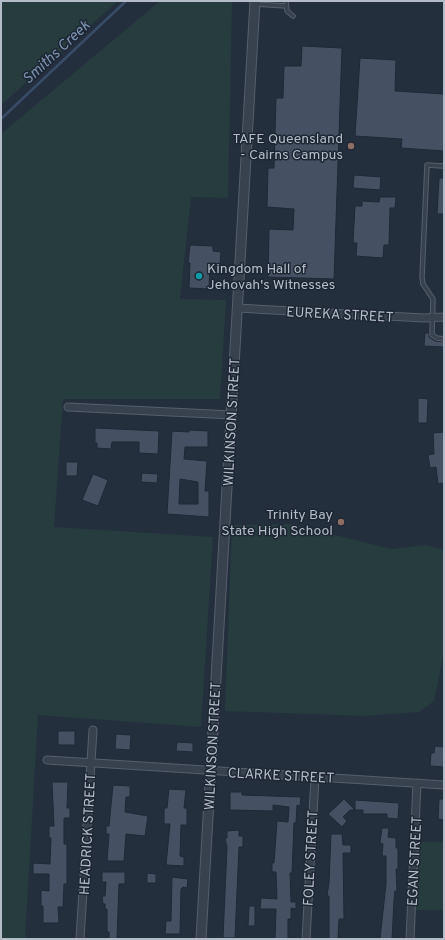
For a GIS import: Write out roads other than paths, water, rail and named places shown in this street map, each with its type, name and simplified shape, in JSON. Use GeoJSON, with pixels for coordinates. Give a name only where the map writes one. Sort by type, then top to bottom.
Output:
{"type":"FeatureCollection","features":[{"type":"Feature","properties":{"kind":"street","name":"WILKINSON STREET"},"geometry":{"type":"LineString","coordinates":[[201,939],[255,3]]}},
{"type":"Feature","properties":{"kind":"street","name":"EUREKA STREET"},"geometry":{"type":"LineString","coordinates":[[237,308],[432,318],[444,317]]}},
{"type":"Feature","properties":{"kind":"street"},"geometry":{"type":"LineString","coordinates":[[68,408],[232,415]]}},
{"type":"Feature","properties":{"kind":"street","name":"HEADRICK STREET"},"geometry":{"type":"LineString","coordinates":[[80,939],[93,730]]}},
{"type":"Feature","properties":{"kind":"street","name":"CLARKE STREET"},"geometry":{"type":"LineString","coordinates":[[47,760],[444,785]]}},
{"type":"Feature","properties":{"kind":"street","name":"FOLEY STREET"},"geometry":{"type":"LineString","coordinates":[[306,939],[315,778]]}},
{"type":"Feature","properties":{"kind":"street","name":"EGAN STREET"},"geometry":{"type":"LineString","coordinates":[[410,939],[417,783]]}},
{"type":"Feature","properties":{"kind":"lane"},"geometry":{"type":"LineString","coordinates":[[286,1],[288,13],[293,16]]}},
{"type":"Feature","properties":{"kind":"lane"},"geometry":{"type":"LineString","coordinates":[[255,3],[286,6]]}},
{"type":"Feature","properties":{"kind":"lane"},"geometry":{"type":"LineString","coordinates":[[443,166],[428,165],[422,277],[423,284],[433,299],[432,334],[437,338],[444,339]]}},
{"type":"Feature","properties":{"kind":"waterway","name":"Smiths Creek"},"geometry":{"type":"LineString","coordinates":[[1,119],[126,1]]}},
{"type":"Feature","properties":{"kind":"place","name":"TAFE Queensland - Cairns Campus"},"geometry":{"type":"Point","coordinates":[351,146]}},
{"type":"Feature","properties":{"kind":"place","name":"Kingdom Hall of Jehovah's Witnesses"},"geometry":{"type":"Point","coordinates":[199,276]}},
{"type":"Feature","properties":{"kind":"place","name":"Trinity Bay State High School"},"geometry":{"type":"Point","coordinates":[341,522]}}]}
